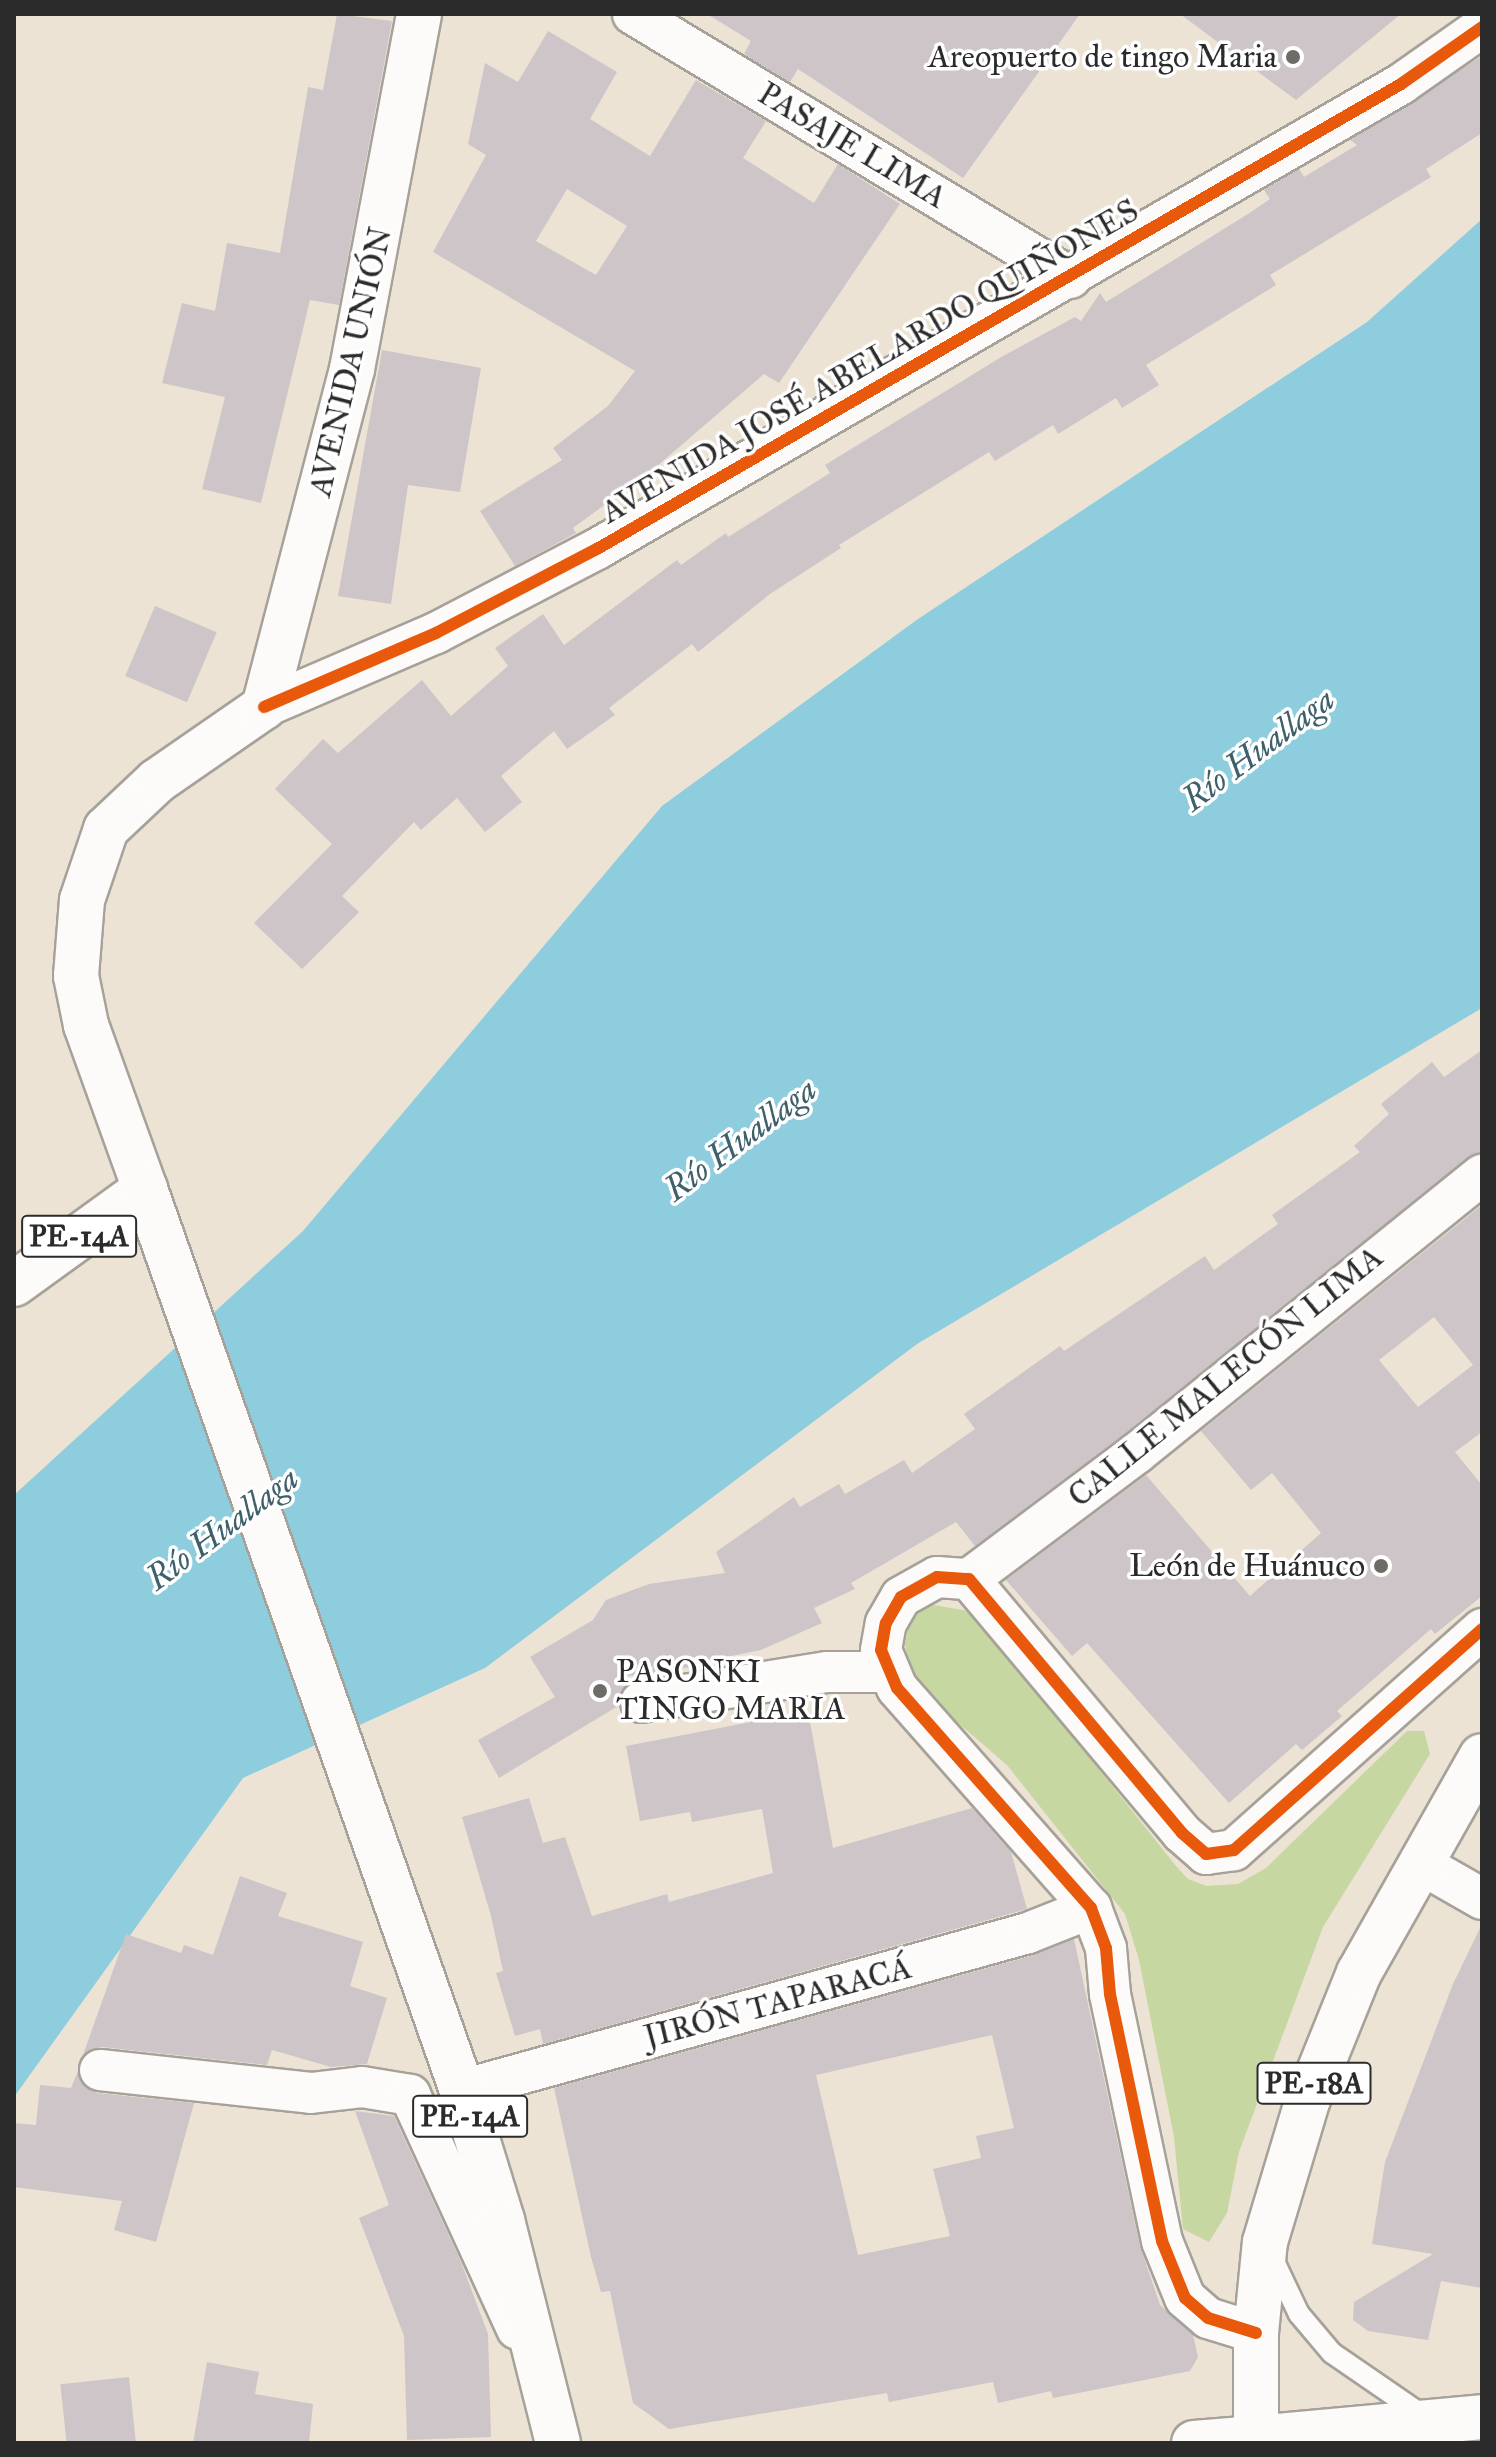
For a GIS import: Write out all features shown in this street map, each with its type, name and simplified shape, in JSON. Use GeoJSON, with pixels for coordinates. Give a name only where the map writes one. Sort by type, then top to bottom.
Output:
{"type":"FeatureCollection","features":[{"type":"Feature","properties":{"kind":"main road","name":"AVENIDA UNIÓN"},"geometry":{"type":"LineString","coordinates":[[264,707],[352,369],[419,14]]}},
{"type":"Feature","properties":{"kind":"main road","name":"AVENIDA JOSÉ ABELARDO QUIÑONES"},"geometry":{"type":"LineString","coordinates":[[145,1189],[81,1001],[76,976],[82,900],[106,829],[157,781],[264,707]]}},
{"type":"Feature","properties":{"kind":"main road","name":"PE-14A"},"geometry":{"type":"LineString","coordinates":[[14,1284],[145,1189],[361,1794],[462,2090],[502,2220],[558,2443]]}},
{"type":"Feature","properties":{"kind":"main road","name":"PE-18A"},"geometry":{"type":"LineString","coordinates":[[1256,2440],[1256,2333],[1265,2242],[1308,2099],[1353,1987],[1482,1756]]}},
{"type":"Feature","properties":{"kind":"main road"},"geometry":{"type":"LineString","coordinates":[[1194,2443],[1256,2440],[1482,2417]]}},
{"type":"Feature","properties":{"kind":"street","name":"PASAJE LIMA"},"geometry":{"type":"LineString","coordinates":[[633,14],[1071,278]]}},
{"type":"Feature","properties":{"kind":"street","name":"AVENIDA JOSÉ ABELARDO QUIÑONES"},"geometry":{"type":"LineString","coordinates":[[264,707],[436,633],[597,549],[1071,278],[1401,84],[1482,27]]}},
{"type":"Feature","properties":{"kind":"street","name":"CALLE MALECÓN LIMA"},"geometry":{"type":"LineString","coordinates":[[969,1579],[1137,1453],[1482,1175]]}},
{"type":"Feature","properties":{"kind":"street"},"geometry":{"type":"LineString","coordinates":[[1256,2333],[1208,2318],[1185,2298],[1162,2241],[1110,1994],[1106,1948],[1091,1908],[887,1672],[881,1650],[886,1623],[901,1597],[937,1577],[969,1579],[1182,1833],[1206,1854],[1234,1850],[1482,1629]]}},
{"type":"Feature","properties":{"kind":"street"},"geometry":{"type":"LineString","coordinates":[[641,1702],[827,1672],[887,1672]]}},
{"type":"Feature","properties":{"kind":"street"},"geometry":{"type":"LineString","coordinates":[[1421,1864],[1482,1899]]}},
{"type":"Feature","properties":{"kind":"street","name":"JIRÓN TAPARACÁ"},"geometry":{"type":"LineString","coordinates":[[462,2090],[1028,1933],[1091,1908]]}},
{"type":"Feature","properties":{"kind":"street"},"geometry":{"type":"LineString","coordinates":[[100,2070],[311,2093],[362,2087],[410,2095],[542,2384]]}},
{"type":"Feature","properties":{"kind":"lane"},"geometry":{"type":"LineString","coordinates":[[1265,2242],[1299,2314],[1332,2353],[1432,2421]]}},
{"type":"Feature","properties":{"kind":"green space"},"geometry":{"type":"Polygon","coordinates":[[[928,1604],[974,1612],[1176,1866],[1188,1879],[1207,1886],[1238,1884],[1266,1868],[1407,1731],[1424,1731],[1430,1754],[1323,1927],[1239,2152],[1227,2213],[1209,2242],[1183,2229],[1174,2137],[1139,1960],[1125,1914],[1007,1765],[928,1697],[909,1670],[905,1644],[911,1614],[928,1604]]]}},
{"type":"Feature","properties":{"kind":"water","name":"Río Huallaga"},"geometry":{"type":"Polygon","coordinates":[[[1482,219],[1482,1008],[917,1344],[485,1668],[243,1778],[14,2097],[14,1495],[303,1231],[662,806],[918,619],[1367,322],[1482,219]]]}},
{"type":"Feature","properties":{"kind":"building"},"geometry":{"type":"Polygon","coordinates":[[[337,14],[392,21],[339,305],[310,300],[261,503],[202,489],[225,397],[162,383],[182,303],[215,311],[227,243],[280,253],[308,87],[323,90],[337,14]]]}},
{"type":"Feature","properties":{"kind":"building"},"geometry":{"type":"Polygon","coordinates":[[[707,14],[1080,14],[963,178],[798,69],[790,82],[744,54],[751,41],[707,14]]]}},
{"type":"Feature","properties":{"kind":"building","name":"Areopuerto de tingo Maria"},"geometry":{"type":"Polygon","coordinates":[[[1180,14],[1401,14],[1296,100],[1180,14]]]}},
{"type":"Feature","properties":{"kind":"building"},"geometry":{"type":"Polygon","coordinates":[[[548,31],[617,72],[590,119],[650,156],[696,80],[766,121],[743,158],[814,203],[838,164],[900,204],[779,383],[764,374],[656,467],[573,528],[576,533],[515,566],[480,511],[562,460],[553,448],[608,406],[635,371],[433,252],[486,155],[468,144],[485,63],[518,82],[548,31]],[[567,189],[536,241],[596,275],[627,226],[567,189]]]}},
{"type":"Feature","properties":{"kind":"building"},"geometry":{"type":"Polygon","coordinates":[[[1482,56],[1482,133],[1426,169],[1431,177],[1270,275],[1276,285],[1146,365],[1159,385],[1122,408],[1116,398],[1058,434],[1053,425],[995,461],[989,452],[839,545],[841,548],[770,594],[698,652],[692,644],[609,708],[615,715],[567,749],[554,731],[501,776],[522,802],[485,832],[457,798],[421,830],[414,822],[342,896],[359,912],[302,969],[254,923],[332,844],[275,789],[323,739],[338,753],[422,680],[451,716],[508,666],[495,648],[543,614],[564,645],[677,560],[681,565],[726,533],[728,537],[830,473],[825,465],[1003,356],[1075,317],[1081,321],[1100,293],[1106,302],[1248,214],[1270,199],[1264,190],[1299,169],[1304,177],[1357,145],[1350,140],[1482,56]]]}},
{"type":"Feature","properties":{"kind":"building"},"geometry":{"type":"Polygon","coordinates":[[[382,350],[481,368],[460,492],[408,485],[391,604],[338,596],[382,350]]]}},
{"type":"Feature","properties":{"kind":"building"},"geometry":{"type":"Polygon","coordinates":[[[155,606],[217,632],[187,702],[125,676],[155,606]]]}},
{"type":"Feature","properties":{"kind":"building"},"geometry":{"type":"Polygon","coordinates":[[[1482,1050],[1482,1153],[1468,1157],[1123,1435],[975,1546],[956,1522],[851,1583],[855,1589],[814,1608],[822,1623],[761,1650],[706,1661],[707,1665],[621,1677],[626,1685],[618,1706],[499,1778],[478,1740],[555,1697],[530,1657],[593,1620],[606,1600],[649,1584],[725,1573],[716,1552],[794,1497],[800,1507],[839,1484],[845,1494],[904,1460],[912,1473],[975,1429],[964,1414],[1060,1346],[1064,1351],[1205,1256],[1214,1270],[1278,1224],[1272,1215],[1360,1152],[1354,1146],[1389,1114],[1381,1104],[1432,1062],[1444,1077],[1482,1050]]]}},
{"type":"Feature","properties":{"kind":"building"},"geometry":{"type":"Polygon","coordinates":[[[1482,1205],[1482,1432],[1455,1452],[1482,1485],[1482,1596],[1435,1634],[1431,1629],[1337,1711],[1342,1716],[1302,1750],[1296,1744],[1229,1803],[1087,1643],[1072,1656],[1006,1580],[1146,1475],[1250,1596],[1321,1533],[1272,1473],[1251,1490],[1201,1431],[1482,1205]],[[1434,1317],[1379,1360],[1418,1407],[1473,1365],[1434,1317]]]}},
{"type":"Feature","properties":{"kind":"building"},"geometry":{"type":"Polygon","coordinates":[[[808,1711],[833,1848],[972,1808],[1011,1852],[1027,1909],[543,2044],[540,2029],[515,2036],[496,1973],[503,1971],[491,1916],[462,1817],[529,1798],[543,1843],[565,1837],[592,1916],[667,1894],[669,1902],[773,1873],[762,1809],[692,1822],[690,1812],[640,1821],[626,1746],[808,1711]]]}},
{"type":"Feature","properties":{"kind":"building"},"geometry":{"type":"Polygon","coordinates":[[[240,1876],[287,1893],[278,1916],[363,1942],[350,1986],[387,1998],[367,2064],[331,2067],[272,2050],[267,2065],[102,2047],[83,2055],[126,1934],[181,1953],[184,1945],[213,1955],[240,1876]]]}},
{"type":"Feature","properties":{"kind":"building"},"geometry":{"type":"Polygon","coordinates":[[[1482,1924],[1482,2288],[1441,2281],[1428,2340],[1368,2331],[1353,2320],[1354,2302],[1433,2254],[1372,2244],[1385,2162],[1453,1984],[1482,1924]]]}},
{"type":"Feature","properties":{"kind":"building"},"geometry":{"type":"Polygon","coordinates":[[[1074,1939],[1140,2246],[1160,2305],[1193,2335],[1198,2357],[1190,2371],[1053,2398],[1051,2391],[998,2403],[993,2382],[889,2402],[887,2393],[669,2429],[633,2403],[610,2291],[601,2292],[591,2257],[554,2088],[1034,1955],[1074,1939]],[[992,2035],[816,2075],[858,2255],[950,2236],[933,2169],[981,2158],[976,2136],[1014,2128],[992,2035]]]}},
{"type":"Feature","properties":{"kind":"building"},"geometry":{"type":"Polygon","coordinates":[[[78,2071],[86,2088],[97,2093],[194,2103],[156,2242],[114,2230],[122,2201],[14,2187],[14,2123],[36,2125],[40,2085],[71,2088],[78,2071]]]}},
{"type":"Feature","properties":{"kind":"building"},"geometry":{"type":"Polygon","coordinates":[[[355,2111],[394,2116],[461,2262],[488,2334],[491,2437],[407,2440],[404,2336],[359,2218],[389,2205],[355,2111]]]}},
{"type":"Feature","properties":{"kind":"building"},"geometry":{"type":"Polygon","coordinates":[[[207,2362],[259,2372],[255,2394],[313,2404],[309,2443],[193,2443],[207,2362]]]}},
{"type":"Feature","properties":{"kind":"building"},"geometry":{"type":"Polygon","coordinates":[[[129,2377],[136,2443],[67,2443],[60,2384],[129,2377]]]}},
{"type":"Feature","properties":{"kind":"cycle path"},"geometry":{"type":"LineString","coordinates":[[264,707],[436,633],[597,549],[1401,84],[1482,27]]}},
{"type":"Feature","properties":{"kind":"cycle path"},"geometry":{"type":"LineString","coordinates":[[1256,2333],[1208,2318],[1185,2298],[1162,2241],[1110,1994],[1106,1948],[1091,1908],[897,1688],[881,1650],[886,1623],[901,1597],[937,1577],[969,1579],[1182,1833],[1206,1854],[1234,1850],[1482,1629]]}},
{"type":"Feature","properties":{"kind":"place","name":"Areopuerto de tingo Maria"},"geometry":{"type":"Point","coordinates":[1293,57]}},
{"type":"Feature","properties":{"kind":"place","name":"León de Huánuco"},"geometry":{"type":"Point","coordinates":[1381,1566]}},
{"type":"Feature","properties":{"kind":"place","name":"PASONKI TINGO MARIA"},"geometry":{"type":"Point","coordinates":[600,1691]}}]}
